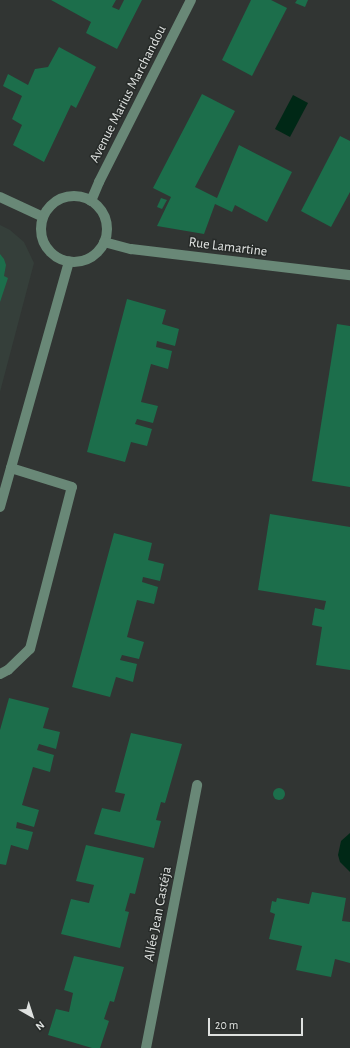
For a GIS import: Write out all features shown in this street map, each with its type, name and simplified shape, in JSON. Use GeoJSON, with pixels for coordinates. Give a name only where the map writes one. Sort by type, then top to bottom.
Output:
{"type":"FeatureCollection","features":[{"type":"Feature","properties":{"kind":"street","name":"Avenue Marius Marchandou"},"geometry":{"type":"LineString","coordinates":[[91,201],[99,182],[191,0]]}},
{"type":"Feature","properties":{"kind":"street"},"geometry":{"type":"LineString","coordinates":[[78,196],[91,201],[101,210],[106,221],[107,234],[104,242],[94,255],[84,260],[69,261],[60,259],[51,252],[44,242],[41,231],[44,217],[52,205],[64,198],[78,196]]}},
{"type":"Feature","properties":{"kind":"street"},"geometry":{"type":"LineString","coordinates":[[0,197],[44,217]]}},
{"type":"Feature","properties":{"kind":"street","name":"Rue Lamartine"},"geometry":{"type":"LineString","coordinates":[[104,242],[131,249],[350,275]]}},
{"type":"Feature","properties":{"kind":"street"},"geometry":{"type":"LineString","coordinates":[[0,507],[69,261]]}},
{"type":"Feature","properties":{"kind":"street"},"geometry":{"type":"LineString","coordinates":[[0,674],[8,670],[30,649],[72,487],[11,468]]}},
{"type":"Feature","properties":{"kind":"street","name":"Allée Jean Castéja"},"geometry":{"type":"LineString","coordinates":[[146,1048],[197,785]]}},
{"type":"Feature","properties":{"kind":"shaded area"},"geometry":{"type":"Polygon","coordinates":[[[293,95],[308,103],[290,137],[275,129],[293,95]]]}},
{"type":"Feature","properties":{"kind":"shaded area"},"geometry":{"type":"Polygon","coordinates":[[[0,225],[10,230],[24,242],[34,263],[0,392],[0,225]]]}},
{"type":"Feature","properties":{"kind":"shaded area"},"geometry":{"type":"Polygon","coordinates":[[[350,833],[350,872],[340,862],[338,855],[341,841],[350,833]]]}},
{"type":"Feature","properties":{"kind":"building"},"geometry":{"type":"Polygon","coordinates":[[[51,0],[116,0],[112,7],[119,10],[124,0],[142,0],[117,49],[86,33],[91,22],[51,0]]]}},
{"type":"Feature","properties":{"kind":"building"},"geometry":{"type":"Polygon","coordinates":[[[251,0],[271,0],[287,8],[252,76],[222,60],[251,0]]]}},
{"type":"Feature","properties":{"kind":"building"},"geometry":{"type":"Polygon","coordinates":[[[297,0],[308,0],[305,7],[295,3],[297,0]]]}},
{"type":"Feature","properties":{"kind":"building"},"geometry":{"type":"Polygon","coordinates":[[[59,47],[96,67],[76,108],[71,105],[44,162],[13,145],[22,125],[12,119],[22,96],[3,86],[8,74],[28,85],[35,69],[48,67],[59,47]]]}},
{"type":"Feature","properties":{"kind":"building"},"geometry":{"type":"Polygon","coordinates":[[[202,94],[235,111],[195,187],[217,198],[239,145],[292,172],[267,222],[235,205],[232,212],[215,204],[204,234],[157,226],[171,197],[153,188],[202,94]]]}},
{"type":"Feature","properties":{"kind":"building"},"geometry":{"type":"Polygon","coordinates":[[[340,136],[350,141],[350,192],[331,227],[301,211],[340,136]]]}},
{"type":"Feature","properties":{"kind":"building"},"geometry":{"type":"Polygon","coordinates":[[[161,198],[167,200],[162,209],[157,207],[161,198]]]}},
{"type":"Feature","properties":{"kind":"building"},"geometry":{"type":"Polygon","coordinates":[[[0,254],[6,265],[4,276],[8,278],[0,302],[0,254]]]}},
{"type":"Feature","properties":{"kind":"building"},"geometry":{"type":"Polygon","coordinates":[[[127,299],[166,310],[162,324],[179,329],[175,346],[157,341],[156,347],[172,351],[168,369],[151,364],[141,402],[158,406],[153,423],[137,419],[135,424],[152,429],[147,446],[131,442],[125,462],[87,452],[127,299]]]}},
{"type":"Feature","properties":{"kind":"building"},"geometry":{"type":"Polygon","coordinates":[[[337,324],[350,326],[350,487],[312,481],[337,324]]]}},
{"type":"Feature","properties":{"kind":"building"},"geometry":{"type":"Polygon","coordinates":[[[270,514],[350,527],[350,670],[316,665],[322,627],[312,625],[315,608],[324,610],[326,601],[258,590],[270,514]]]}},
{"type":"Feature","properties":{"kind":"building"},"geometry":{"type":"Polygon","coordinates":[[[114,533],[152,543],[148,560],[164,564],[160,581],[143,577],[142,582],[158,587],[154,604],[137,600],[127,637],[144,642],[139,659],[122,655],[120,660],[137,664],[133,682],[116,677],[110,697],[72,687],[114,533]]]}},
{"type":"Feature","properties":{"kind":"building"},"geometry":{"type":"Polygon","coordinates":[[[9,698],[49,708],[43,728],[60,732],[56,749],[39,744],[37,750],[54,755],[50,772],[33,767],[22,805],[39,810],[34,827],[17,822],[16,828],[33,832],[28,850],[11,845],[6,865],[0,864],[0,730],[9,698]]]}},
{"type":"Feature","properties":{"kind":"building"},"geometry":{"type":"Polygon","coordinates":[[[131,733],[182,744],[165,803],[161,802],[156,820],[161,821],[154,848],[94,834],[102,808],[120,812],[125,794],[115,792],[131,733]]]}},
{"type":"Feature","properties":{"kind":"building"},"geometry":{"type":"Polygon","coordinates":[[[277,788],[281,788],[285,794],[281,800],[277,800],[273,796],[273,792],[277,788]]]}},
{"type":"Feature","properties":{"kind":"building"},"geometry":{"type":"Polygon","coordinates":[[[86,845],[144,858],[135,894],[130,893],[125,911],[129,912],[120,948],[61,934],[71,899],[89,903],[94,885],[76,881],[86,845]]]}},
{"type":"Feature","properties":{"kind":"building"},"geometry":{"type":"Polygon","coordinates":[[[312,892],[346,898],[342,921],[350,922],[350,963],[335,959],[331,977],[296,970],[302,946],[269,939],[275,914],[270,912],[272,901],[276,902],[277,898],[309,904],[312,892]]]}},
{"type":"Feature","properties":{"kind":"building"},"geometry":{"type":"Polygon","coordinates":[[[74,956],[124,967],[114,1002],[110,1001],[104,1019],[109,1021],[100,1048],[92,1048],[48,1035],[56,1009],[69,1012],[73,993],[64,990],[74,956]]]}}]}
